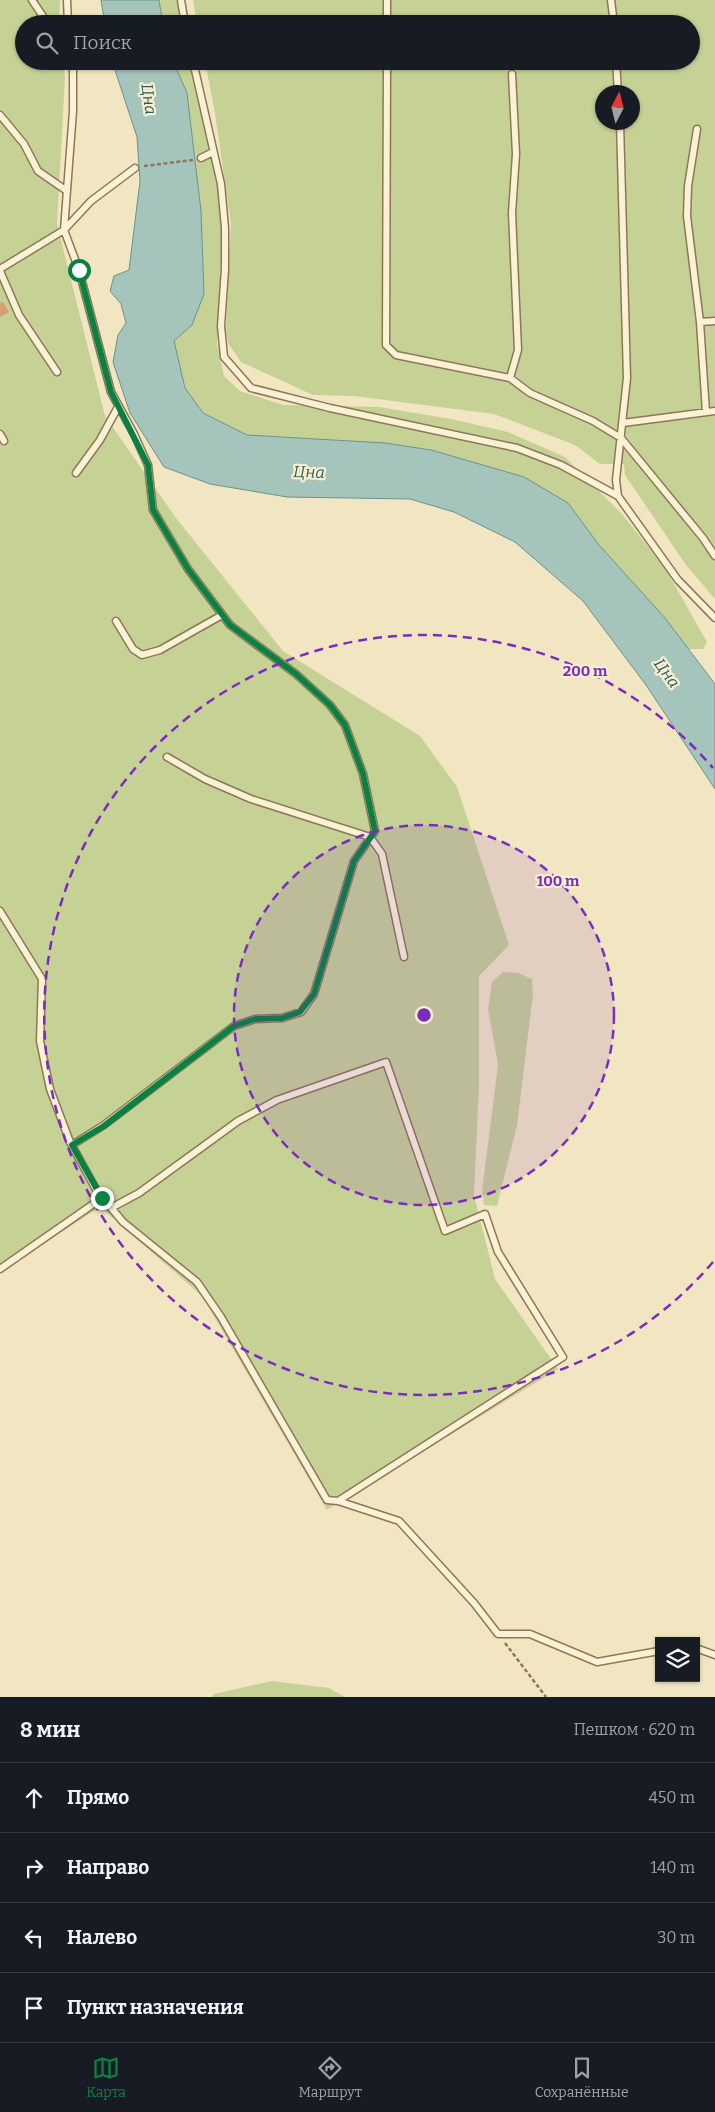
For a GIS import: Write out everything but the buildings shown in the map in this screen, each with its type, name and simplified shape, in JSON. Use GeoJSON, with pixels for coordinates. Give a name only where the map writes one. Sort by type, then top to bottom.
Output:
{"type":"FeatureCollection","features":[{"type":"Feature","properties":{"kind":"lane"},"geometry":{"type":"LineString","coordinates":[[32,0],[42,15]]}},
{"type":"Feature","properties":{"kind":"lane"},"geometry":{"type":"LineString","coordinates":[[67,0],[68,15]]}},
{"type":"Feature","properties":{"kind":"lane"},"geometry":{"type":"LineString","coordinates":[[181,0],[184,15]]}},
{"type":"Feature","properties":{"kind":"lane"},"geometry":{"type":"LineString","coordinates":[[387,0],[387,15]]}},
{"type":"Feature","properties":{"kind":"lane"},"geometry":{"type":"LineString","coordinates":[[611,0],[613,15]]}},
{"type":"Feature","properties":{"kind":"lane"},"geometry":{"type":"LineString","coordinates":[[72,1145],[104,1126],[234,1026],[255,1019],[282,1018],[300,1012],[314,994],[354,861],[375,831],[363,774],[345,725],[330,705],[296,674],[230,625],[188,569],[153,510],[148,465],[134,434],[111,392],[79,270],[64,230],[74,111],[74,70]]}},
{"type":"Feature","properties":{"kind":"lane"},"geometry":{"type":"LineString","coordinates":[[195,70],[221,184],[225,228],[225,269],[221,326],[224,357],[251,388],[330,408],[517,448],[561,465],[618,496],[678,580],[715,618]]}},
{"type":"Feature","properties":{"kind":"lane"},"geometry":{"type":"LineString","coordinates":[[387,70],[386,345],[396,355],[510,378],[530,393],[593,421],[622,438],[703,538],[715,556]]}},
{"type":"Feature","properties":{"kind":"lane"},"geometry":{"type":"LineString","coordinates":[[617,70],[618,85]]}},
{"type":"Feature","properties":{"kind":"lane"},"geometry":{"type":"LineString","coordinates":[[510,378],[518,350],[512,214],[516,154],[512,74]]}},
{"type":"Feature","properties":{"kind":"lane"},"geometry":{"type":"LineString","coordinates":[[0,115],[24,144],[38,171],[67,191]]}},
{"type":"Feature","properties":{"kind":"lane"},"geometry":{"type":"LineString","coordinates":[[697,129],[688,186],[688,216],[700,322],[706,412]]}},
{"type":"Feature","properties":{"kind":"lane"},"geometry":{"type":"LineString","coordinates":[[618,496],[616,480],[627,378],[620,130]]}},
{"type":"Feature","properties":{"kind":"lane"},"geometry":{"type":"LineString","coordinates":[[201,158],[213,152]]}},
{"type":"Feature","properties":{"kind":"lane"},"geometry":{"type":"LineString","coordinates":[[57,372],[19,315],[0,270],[64,230],[91,201],[135,168]]}},
{"type":"Feature","properties":{"kind":"lane"},"geometry":{"type":"LineString","coordinates":[[700,322],[715,321]]}},
{"type":"Feature","properties":{"kind":"lane"},"geometry":{"type":"LineString","coordinates":[[76,473],[100,440],[118,407]]}},
{"type":"Feature","properties":{"kind":"lane"},"geometry":{"type":"LineString","coordinates":[[623,423],[715,411]]}},
{"type":"Feature","properties":{"kind":"lane"},"geometry":{"type":"LineString","coordinates":[[0,434],[4,441]]}},
{"type":"Feature","properties":{"kind":"lane"},"geometry":{"type":"LineString","coordinates":[[116,621],[132,649],[142,655],[160,650],[222,615]]}},
{"type":"Feature","properties":{"kind":"lane"},"geometry":{"type":"LineString","coordinates":[[167,757],[204,779],[251,799],[370,837],[382,854],[404,957]]}},
{"type":"Feature","properties":{"kind":"lane"},"geometry":{"type":"LineString","coordinates":[[0,911],[42,979],[40,1041],[50,1089],[72,1145],[102,1198],[123,1222],[197,1282],[221,1317],[327,1500],[338,1500],[399,1522],[474,1603],[498,1634],[530,1634],[597,1662],[655,1652]]}},
{"type":"Feature","properties":{"kind":"lane"},"geometry":{"type":"LineString","coordinates":[[111,1208],[139,1193],[238,1121],[269,1104],[386,1062],[445,1231],[485,1214],[498,1252],[563,1357],[338,1500]]}},
{"type":"Feature","properties":{"kind":"lane"},"geometry":{"type":"LineString","coordinates":[[0,1269],[102,1198]]}},
{"type":"Feature","properties":{"kind":"lane"},"geometry":{"type":"LineString","coordinates":[[700,1649],[715,1655]]}},
{"type":"Feature","properties":{"kind":"path"},"geometry":{"type":"LineString","coordinates":[[135,168],[201,158]]}},
{"type":"Feature","properties":{"kind":"path"},"geometry":{"type":"LineString","coordinates":[[498,1634],[546,1697]]}},
{"type":"Feature","properties":{"kind":"green space"},"geometry":{"type":"Polygon","coordinates":[[[0,0],[60,0],[59,15],[15,15],[15,70],[64,70],[57,224],[105,416],[176,518],[283,651],[420,736],[457,787],[509,945],[479,976],[479,1085],[474,1195],[495,1279],[558,1369],[327,1510],[202,1296],[100,1207],[0,1272],[0,0]]]}},
{"type":"Feature","properties":{"kind":"green space"},"geometry":{"type":"Polygon","coordinates":[[[159,0],[179,0],[180,15],[162,15],[159,0]]]}},
{"type":"Feature","properties":{"kind":"green space"},"geometry":{"type":"Polygon","coordinates":[[[193,0],[715,0],[715,599],[686,565],[625,475],[624,464],[600,464],[575,445],[494,414],[354,396],[313,395],[241,362],[228,343],[226,328],[231,224],[207,70],[700,70],[700,15],[196,15],[193,0]]]}},
{"type":"Feature","properties":{"kind":"green space"},"geometry":{"type":"Polygon","coordinates":[[[177,70],[192,70],[221,173],[222,245],[217,344],[224,376],[240,391],[283,405],[379,407],[451,419],[508,432],[565,457],[622,514],[665,568],[707,642],[703,649],[688,649],[665,618],[599,545],[568,503],[524,477],[431,450],[385,443],[247,435],[203,413],[185,388],[174,341],[192,325],[201,211],[187,93],[177,70]]]}},
{"type":"Feature","properties":{"kind":"green space"},"geometry":{"type":"Polygon","coordinates":[[[503,972],[518,973],[532,979],[533,994],[517,1125],[497,1206],[484,1205],[482,1191],[498,1065],[488,1009],[492,982],[503,972]]]}},
{"type":"Feature","properties":{"kind":"green space"},"geometry":{"type":"Polygon","coordinates":[[[272,1681],[329,1688],[345,1697],[212,1697],[214,1694],[272,1681]]]}},
{"type":"Feature","properties":{"kind":"water"},"geometry":{"type":"Polygon","coordinates":[[[101,0],[159,0],[162,15],[104,15],[101,0]]]}},
{"type":"Feature","properties":{"kind":"water","name":"Цна"},"geometry":{"type":"Polygon","coordinates":[[[115,70],[177,70],[187,93],[201,211],[204,294],[192,325],[174,341],[185,388],[203,413],[247,435],[385,443],[431,450],[524,477],[568,503],[599,545],[665,618],[715,684],[715,789],[646,685],[583,601],[515,542],[454,512],[410,499],[287,497],[210,484],[164,467],[130,413],[113,362],[118,335],[126,323],[121,304],[110,291],[114,276],[129,270],[140,181],[137,137],[115,70]]]}},
{"type":"Feature","properties":{"kind":"route"},"geometry":{"type":"LineString","coordinates":[[79,270],[111,392],[134,434],[148,465],[153,510],[188,569],[230,625],[296,674],[330,705],[345,725],[363,774],[375,831],[354,861],[314,994],[300,1012],[282,1018],[255,1019],[234,1026],[104,1126],[72,1145],[102,1198]]}}]}
